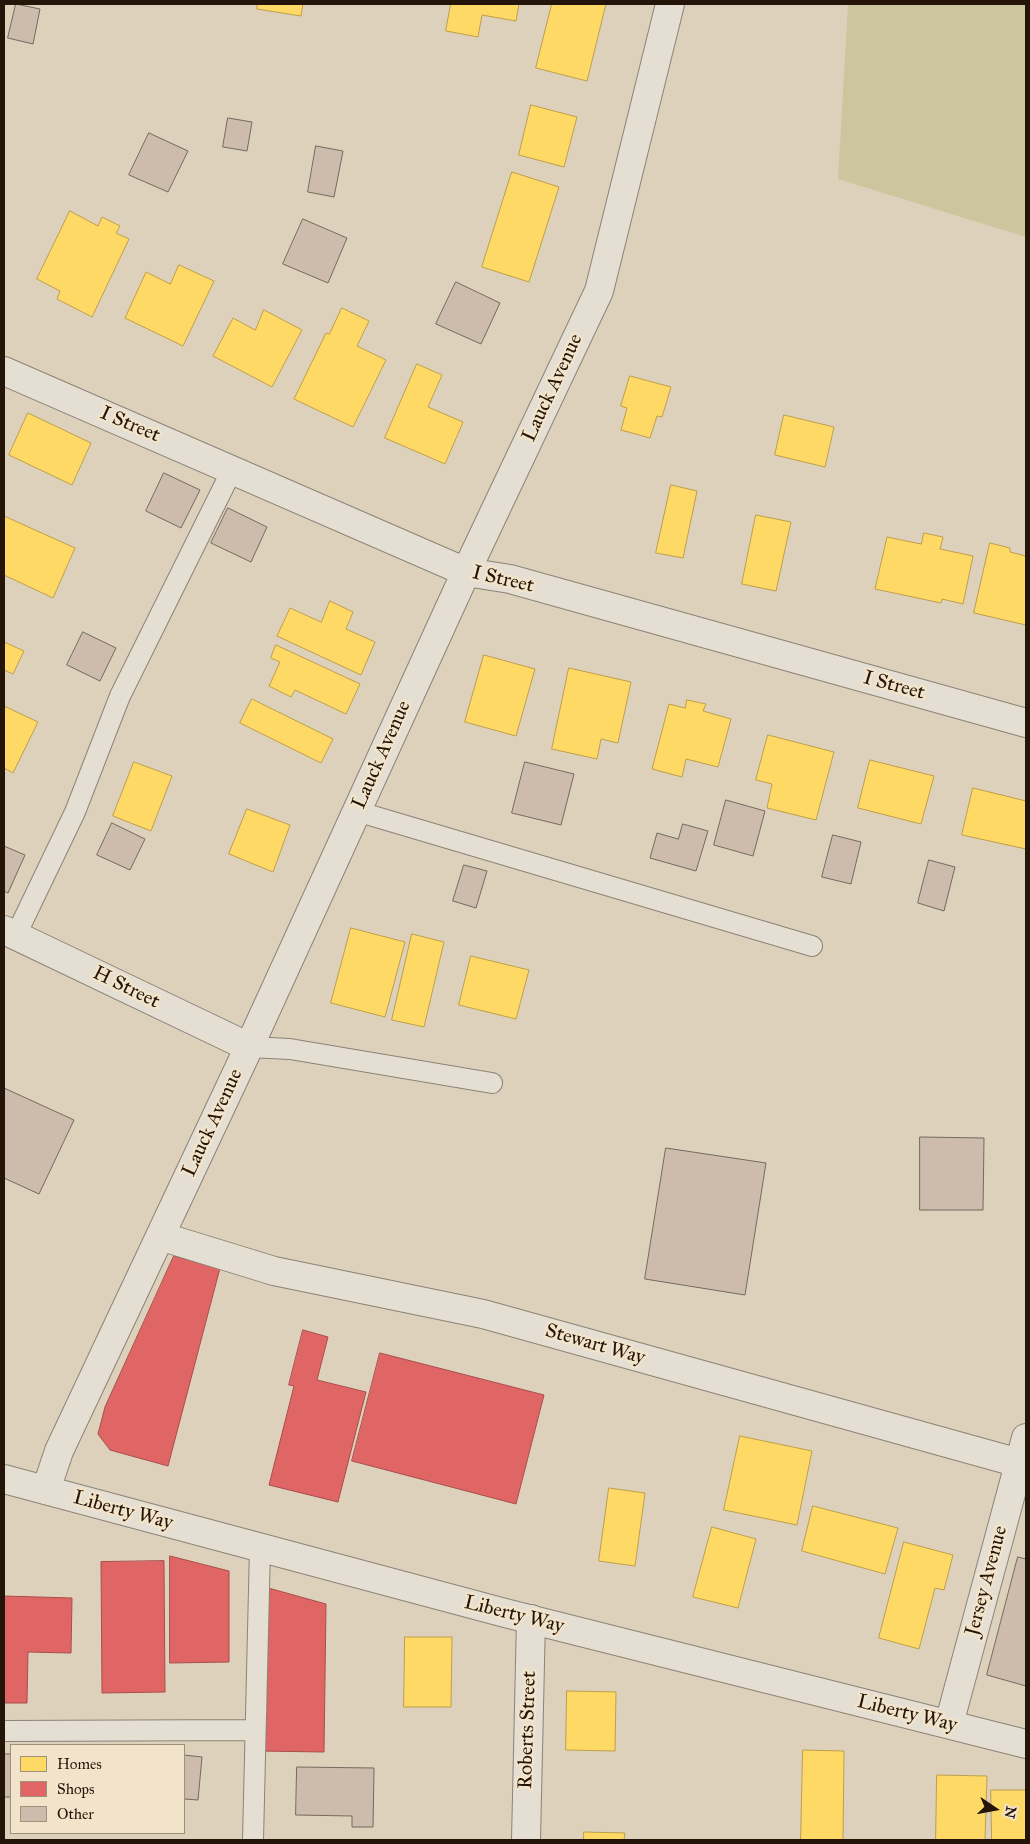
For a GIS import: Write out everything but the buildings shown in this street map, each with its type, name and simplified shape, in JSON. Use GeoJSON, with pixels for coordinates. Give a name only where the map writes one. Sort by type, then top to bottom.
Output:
{"type":"FeatureCollection","features":[{"type":"Feature","properties":{"kind":"street","name":"Lauck Avenue"},"geometry":{"type":"LineString","coordinates":[[46,1490],[59,1451],[249,1047],[466,572],[599,291],[670,4]]}},
{"type":"Feature","properties":{"kind":"street","name":"I Street"},"geometry":{"type":"LineString","coordinates":[[4,371],[466,572],[510,579],[1026,723]]}},
{"type":"Feature","properties":{"kind":"street","name":"H Street"},"geometry":{"type":"LineString","coordinates":[[10,932],[249,1047]]}},
{"type":"Feature","properties":{"kind":"street","name":"Stewart Way"},"geometry":{"type":"LineString","coordinates":[[160,1236],[274,1271],[483,1314],[1023,1464]]}},
{"type":"Feature","properties":{"kind":"street","name":"Jersey Avenue"},"geometry":{"type":"LineString","coordinates":[[949,1724],[1023,1464],[1026,1438]]}},
{"type":"Feature","properties":{"kind":"street","name":"Liberty Way"},"geometry":{"type":"LineString","coordinates":[[4,1479],[531,1619],[1026,1744]]}},
{"type":"Feature","properties":{"kind":"street","name":"Roberts Street"},"geometry":{"type":"LineString","coordinates":[[526,1840],[531,1619]]}},
{"type":"Feature","properties":{"kind":"lane"},"geometry":{"type":"LineString","coordinates":[[10,932],[75,812],[120,696],[232,470]]}},
{"type":"Feature","properties":{"kind":"lane"},"geometry":{"type":"LineString","coordinates":[[356,811],[812,946]]}},
{"type":"Feature","properties":{"kind":"lane"},"geometry":{"type":"LineString","coordinates":[[249,1047],[290,1049],[492,1083]]}},
{"type":"Feature","properties":{"kind":"lane"},"geometry":{"type":"LineString","coordinates":[[253,1840],[260,1548]]}},
{"type":"Feature","properties":{"kind":"lane"},"geometry":{"type":"LineString","coordinates":[[4,1731],[255,1730]]}},
{"type":"Feature","properties":{"kind":"shaded area"},"geometry":{"type":"Polygon","coordinates":[[[848,4],[1026,4],[1026,237],[838,179],[848,4]]]}}]}
